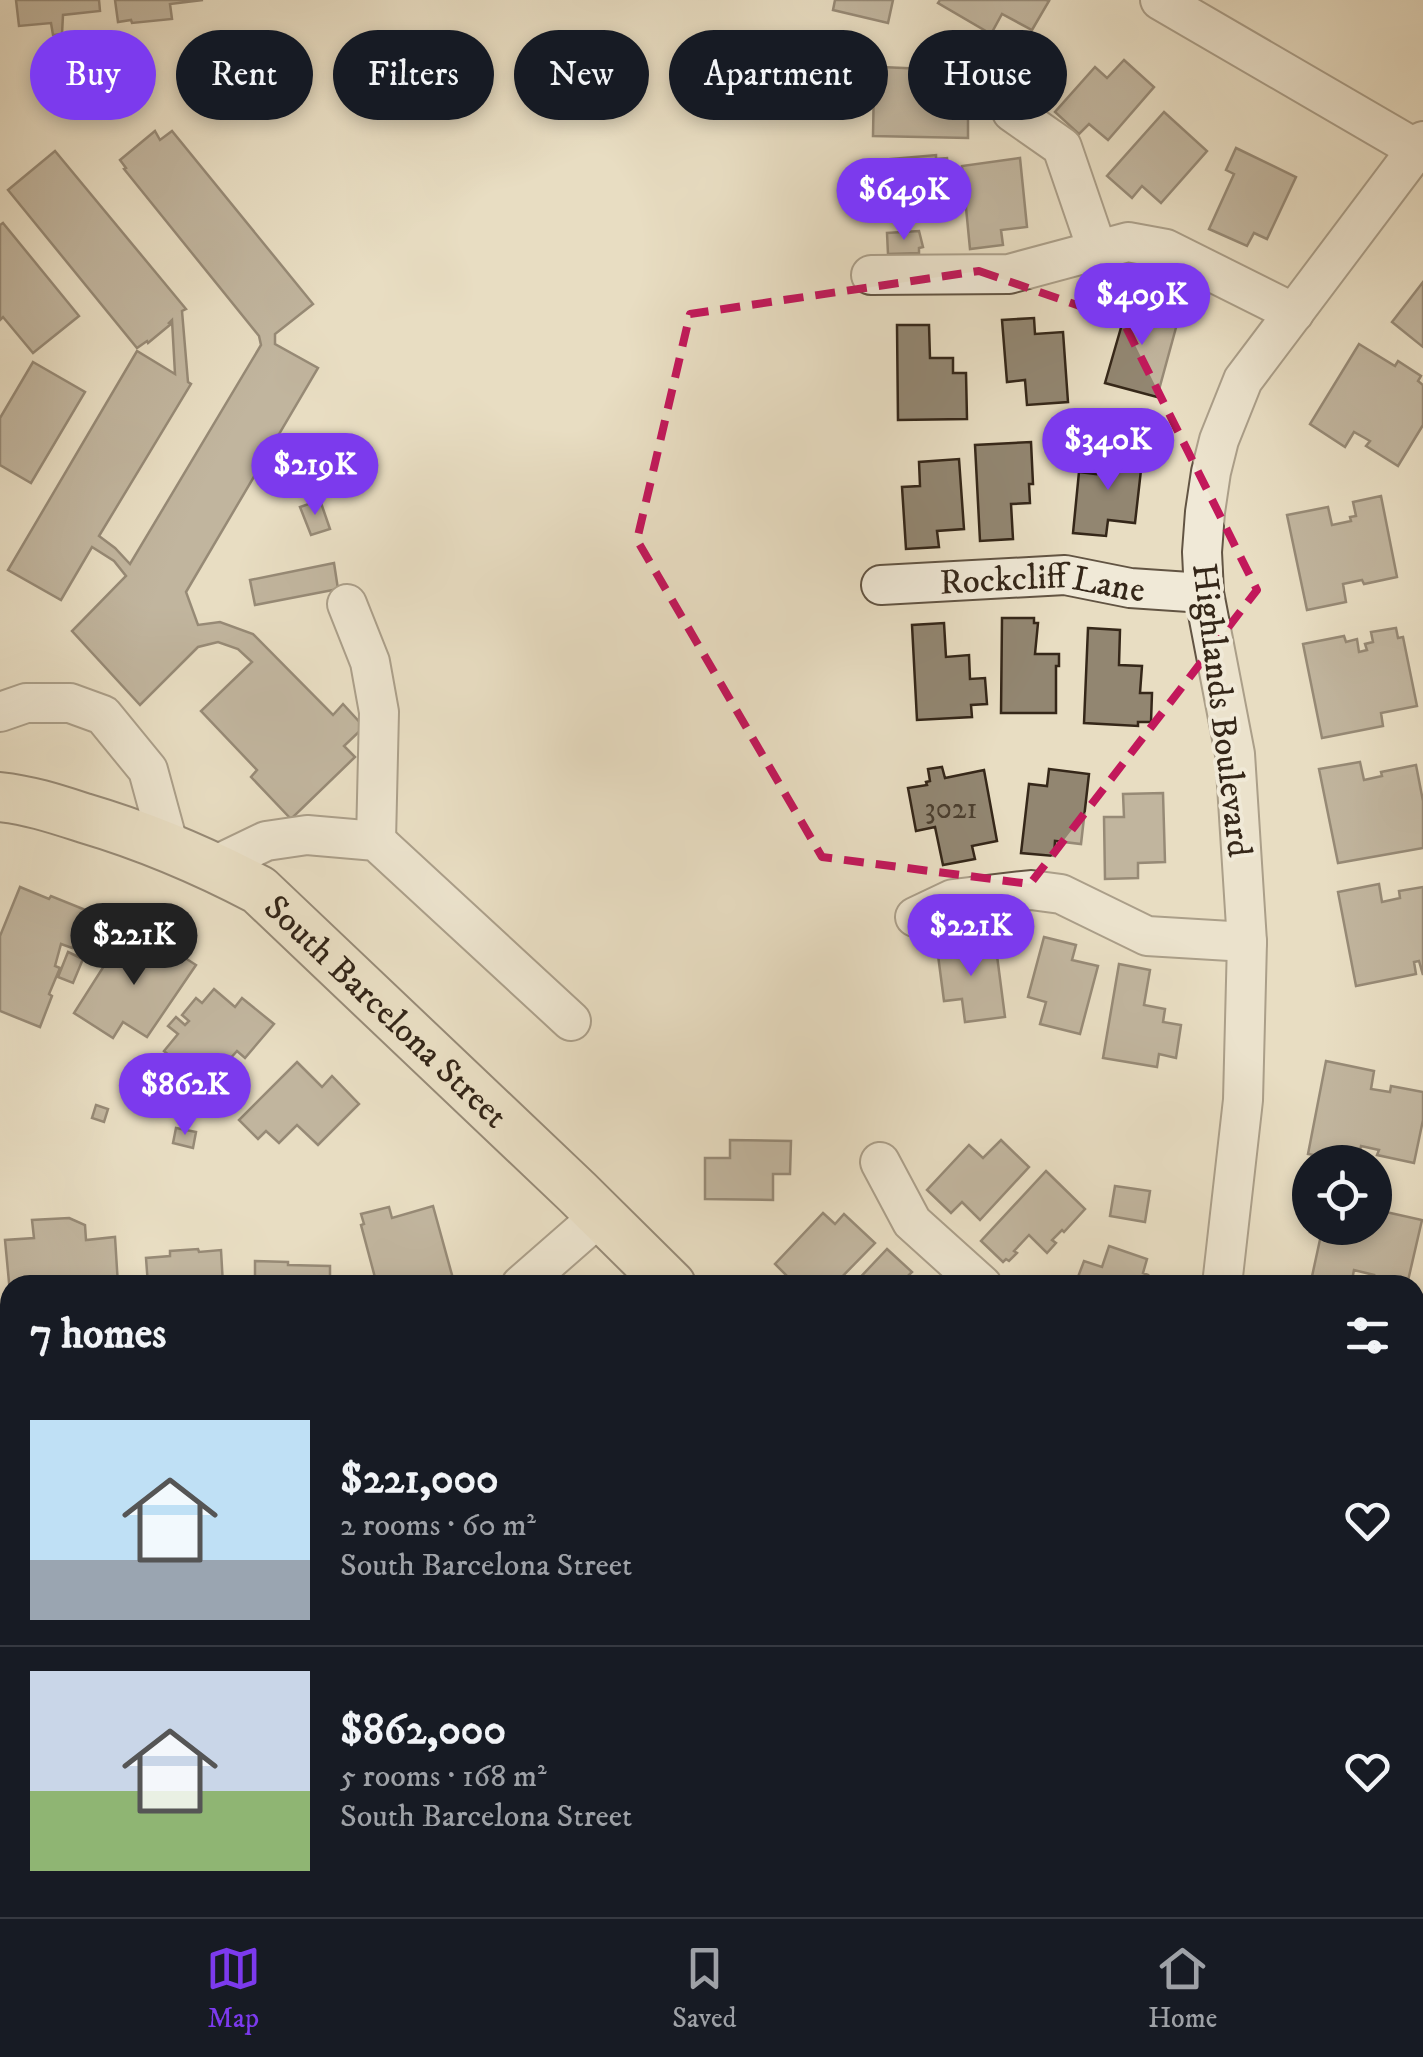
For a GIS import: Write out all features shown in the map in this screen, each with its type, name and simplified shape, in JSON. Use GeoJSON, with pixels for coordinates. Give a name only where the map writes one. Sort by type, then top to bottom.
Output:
{"type":"FeatureCollection","features":[{"type":"Feature","properties":{"kind":"main road","name":"South Barcelona Street"},"geometry":{"type":"LineString","coordinates":[[0,798],[26,800],[142,835],[258,890],[662,1275]]}},
{"type":"Feature","properties":{"kind":"street"},"geometry":{"type":"LineString","coordinates":[[1160,0],[1421,148]]}},
{"type":"Feature","properties":{"kind":"street"},"geometry":{"type":"LineString","coordinates":[[1024,120],[1062,146],[1098,252]]}},
{"type":"Feature","properties":{"kind":"street","name":"Highlands Boulevard"},"geometry":{"type":"LineString","coordinates":[[1223,1275],[1244,1100],[1247,942],[1236,754],[1204,594],[1204,512],[1220,440],[1244,380],[1421,148]]}},
{"type":"Feature","properties":{"kind":"street"},"geometry":{"type":"LineString","coordinates":[[871,275],[1009,274],[1128,242],[1166,249],[1294,313]]}},
{"type":"Feature","properties":{"kind":"street","name":"Rockcliff Lane"},"geometry":{"type":"LineString","coordinates":[[880,585],[1065,575],[1130,588],[1204,594]]}},
{"type":"Feature","properties":{"kind":"street"},"geometry":{"type":"LineString","coordinates":[[347,604],[370,662],[379,712],[376,842]]}},
{"type":"Feature","properties":{"kind":"street"},"geometry":{"type":"LineString","coordinates":[[0,712],[26,702],[70,703],[103,714],[148,770],[169,847]]}},
{"type":"Feature","properties":{"kind":"street"},"geometry":{"type":"LineString","coordinates":[[214,866],[266,841],[307,835],[376,842],[570,1021]]}},
{"type":"Feature","properties":{"kind":"street"},"geometry":{"type":"LineString","coordinates":[[915,917],[952,899],[1032,890],[1060,894],[1147,936],[1247,942]]}},
{"type":"Feature","properties":{"kind":"street"},"geometry":{"type":"LineString","coordinates":[[880,1162],[912,1222],[971,1275]]}},
{"type":"Feature","properties":{"kind":"street"},"geometry":{"type":"LineString","coordinates":[[532,1275],[601,1215]]}},
{"type":"Feature","properties":{"kind":"highlighted area"},"geometry":{"type":"Polygon","coordinates":[[[979,271],[1123,321],[1257,590],[1030,884],[822,857],[637,540],[690,314],[979,271]]]}},
{"type":"Feature","properties":{"kind":"building"},"geometry":{"type":"Polygon","coordinates":[[[16,0],[99,0],[100,11],[63,15],[62,30],[52,30],[51,23],[19,26],[16,0]]]}},
{"type":"Feature","properties":{"kind":"building"},"geometry":{"type":"Polygon","coordinates":[[[115,0],[203,0],[170,4],[172,19],[132,23],[118,22],[115,0]]]}},
{"type":"Feature","properties":{"kind":"building"},"geometry":{"type":"Polygon","coordinates":[[[835,0],[893,0],[888,23],[833,10],[835,0]]]}},
{"type":"Feature","properties":{"kind":"building"},"geometry":{"type":"Polygon","coordinates":[[[1049,1],[1032,30],[1002,14],[993,30],[984,30],[938,3],[1049,1]]]}},
{"type":"Feature","properties":{"kind":"building"},"geometry":{"type":"Polygon","coordinates":[[[1124,60],[1154,87],[1108,140],[1089,124],[1079,134],[1064,120],[1067,120],[1067,98],[1095,67],[1107,78],[1124,60]]]}},
{"type":"Feature","properties":{"kind":"building"},"geometry":{"type":"Polygon","coordinates":[[[888,67],[908,68],[908,120],[968,120],[968,138],[873,136],[873,120],[888,120],[888,67]]]}},
{"type":"Feature","properties":{"kind":"building"},"geometry":{"type":"Polygon","coordinates":[[[1164,112],[1207,151],[1161,203],[1142,186],[1132,198],[1107,176],[1164,112]]]}},
{"type":"Feature","properties":{"kind":"building"},"geometry":{"type":"Polygon","coordinates":[[[155,131],[160,140],[172,131],[313,304],[275,334],[275,344],[318,368],[186,592],[198,625],[220,622],[253,634],[333,715],[343,704],[364,727],[344,746],[355,757],[291,819],[251,777],[257,770],[201,711],[252,662],[238,649],[218,642],[198,647],[140,705],[72,631],[126,576],[114,561],[92,547],[61,600],[8,570],[137,351],[175,374],[172,320],[137,348],[8,190],[55,151],[186,309],[182,311],[191,384],[99,536],[130,564],[261,345],[259,336],[124,169],[120,160],[155,131]]]}},
{"type":"Feature","properties":{"kind":"building"},"geometry":{"type":"Polygon","coordinates":[[[1236,148],[1296,177],[1267,239],[1254,233],[1247,246],[1209,229],[1234,174],[1226,170],[1236,148]]]}},
{"type":"Feature","properties":{"kind":"building"},"geometry":{"type":"Polygon","coordinates":[[[936,155],[936,159],[947,158],[951,203],[941,203],[942,215],[885,219],[881,160],[936,155]]]}},
{"type":"Feature","properties":{"kind":"building"},"geometry":{"type":"Polygon","coordinates":[[[1020,158],[1027,227],[1001,230],[1003,245],[970,249],[962,166],[1020,158]]]}},
{"type":"Feature","properties":{"kind":"building"},"geometry":{"type":"Polygon","coordinates":[[[3,223],[79,316],[33,353],[3,317],[0,320],[3,223]]]}},
{"type":"Feature","properties":{"kind":"building"},"geometry":{"type":"Polygon","coordinates":[[[919,231],[923,247],[919,253],[888,254],[887,233],[919,231]]]}},
{"type":"Feature","properties":{"kind":"building"},"geometry":{"type":"Polygon","coordinates":[[[1423,282],[1423,347],[1392,322],[1423,282]]]}},
{"type":"Feature","properties":{"kind":"building"},"geometry":{"type":"Polygon","coordinates":[[[1131,293],[1163,302],[1158,319],[1177,324],[1157,397],[1105,383],[1131,293]]]}},
{"type":"Feature","properties":{"kind":"building"},"geometry":{"type":"Polygon","coordinates":[[[1034,318],[1035,334],[1063,332],[1068,402],[1027,405],[1025,380],[1007,382],[1002,320],[1034,318]]]}},
{"type":"Feature","properties":{"kind":"building"},"geometry":{"type":"Polygon","coordinates":[[[897,325],[929,325],[930,358],[953,358],[953,373],[966,373],[967,419],[898,420],[897,325]]]}},
{"type":"Feature","properties":{"kind":"building"},"geometry":{"type":"Polygon","coordinates":[[[1359,344],[1395,366],[1398,361],[1421,376],[1418,381],[1423,385],[1423,425],[1398,466],[1366,446],[1370,441],[1354,432],[1345,447],[1310,424],[1359,344]]]}},
{"type":"Feature","properties":{"kind":"building"},"geometry":{"type":"Polygon","coordinates":[[[33,362],[85,392],[31,483],[0,465],[0,418],[33,362]]]}},
{"type":"Feature","properties":{"kind":"building"},"geometry":{"type":"Polygon","coordinates":[[[1031,442],[1030,503],[1011,504],[1013,539],[980,541],[975,445],[1031,442]]]}},
{"type":"Feature","properties":{"kind":"building"},"geometry":{"type":"Polygon","coordinates":[[[1098,450],[1139,454],[1135,523],[1108,520],[1106,536],[1073,533],[1079,472],[1096,474],[1098,450]]]}},
{"type":"Feature","properties":{"kind":"building"},"geometry":{"type":"Polygon","coordinates":[[[959,459],[964,529],[937,531],[939,547],[906,549],[902,487],[920,486],[919,462],[959,459]]]}},
{"type":"Feature","properties":{"kind":"building"},"geometry":{"type":"Polygon","coordinates":[[[1381,496],[1397,577],[1343,584],[1346,602],[1307,610],[1287,515],[1328,507],[1332,525],[1356,516],[1353,502],[1381,496]]]}},
{"type":"Feature","properties":{"kind":"building"},"geometry":{"type":"Polygon","coordinates":[[[320,500],[330,529],[311,535],[300,507],[320,500]]]}},
{"type":"Feature","properties":{"kind":"building"},"geometry":{"type":"Polygon","coordinates":[[[334,563],[338,589],[255,605],[250,580],[334,563]]]}},
{"type":"Feature","properties":{"kind":"building"},"geometry":{"type":"Polygon","coordinates":[[[1002,618],[1034,618],[1034,623],[1038,623],[1035,654],[1059,654],[1056,713],[1001,713],[1002,618]]]}},
{"type":"Feature","properties":{"kind":"building"},"geometry":{"type":"Polygon","coordinates":[[[944,623],[946,657],[969,655],[970,679],[985,678],[987,704],[971,705],[972,717],[917,720],[912,625],[944,623]]]}},
{"type":"Feature","properties":{"kind":"building"},"geometry":{"type":"Polygon","coordinates":[[[1088,628],[1120,630],[1119,665],[1142,666],[1140,693],[1152,693],[1151,722],[1138,722],[1138,726],[1084,723],[1088,628]]]}},
{"type":"Feature","properties":{"kind":"building"},"geometry":{"type":"Polygon","coordinates":[[[1396,628],[1398,638],[1403,637],[1417,706],[1381,713],[1383,726],[1322,738],[1303,644],[1344,636],[1346,642],[1357,639],[1359,652],[1367,650],[1365,644],[1373,642],[1371,632],[1396,628]]]}},
{"type":"Feature","properties":{"kind":"building"},"geometry":{"type":"Polygon","coordinates":[[[1360,762],[1364,780],[1416,765],[1423,801],[1423,848],[1338,863],[1319,769],[1360,762]]]}},
{"type":"Feature","properties":{"kind":"building"},"geometry":{"type":"Polygon","coordinates":[[[942,767],[945,778],[984,770],[997,841],[972,846],[975,859],[943,865],[935,827],[916,831],[908,788],[927,785],[928,769],[942,767]]]}},
{"type":"Feature","properties":{"kind":"building"},"geometry":{"type":"Polygon","coordinates":[[[1049,769],[1089,774],[1081,844],[1055,841],[1054,856],[1021,853],[1029,784],[1047,786],[1049,769]]]}},
{"type":"Feature","properties":{"kind":"building"},"geometry":{"type":"Polygon","coordinates":[[[1163,793],[1165,862],[1138,863],[1138,878],[1105,879],[1104,817],[1124,817],[1123,794],[1163,793]]]}},
{"type":"Feature","properties":{"kind":"building"},"geometry":{"type":"Polygon","coordinates":[[[1379,884],[1382,902],[1400,898],[1399,891],[1423,887],[1423,975],[1419,961],[1414,962],[1416,974],[1356,986],[1338,892],[1379,884]]]}},
{"type":"Feature","properties":{"kind":"building"},"geometry":{"type":"Polygon","coordinates":[[[20,887],[88,911],[72,948],[61,944],[55,966],[60,968],[40,1027],[0,1011],[0,936],[20,887]]]}},
{"type":"Feature","properties":{"kind":"building"},"geometry":{"type":"Polygon","coordinates":[[[123,936],[154,956],[162,943],[196,965],[147,1037],[123,1022],[113,1038],[74,1013],[123,936]]]}},
{"type":"Feature","properties":{"kind":"building"},"geometry":{"type":"Polygon","coordinates":[[[968,936],[970,951],[996,948],[1005,1017],[965,1022],[962,999],[944,1001],[936,940],[968,936]]]}},
{"type":"Feature","properties":{"kind":"building"},"geometry":{"type":"Polygon","coordinates":[[[1044,937],[1076,945],[1072,960],[1098,966],[1080,1034],[1040,1024],[1046,1002],[1028,997],[1044,937]]]}},
{"type":"Feature","properties":{"kind":"building"},"geometry":{"type":"Polygon","coordinates":[[[68,952],[83,959],[73,983],[58,977],[68,952]]]}},
{"type":"Feature","properties":{"kind":"building"},"geometry":{"type":"Polygon","coordinates":[[[1119,964],[1150,970],[1144,1005],[1165,1009],[1163,1022],[1181,1025],[1176,1058],[1159,1054],[1157,1067],[1103,1058],[1119,964]]]}},
{"type":"Feature","properties":{"kind":"building"},"geometry":{"type":"Polygon","coordinates":[[[214,989],[235,1007],[242,998],[274,1024],[245,1058],[237,1051],[229,1060],[232,1062],[208,1090],[215,1096],[206,1107],[194,1096],[198,1091],[188,1079],[192,1075],[164,1051],[178,1034],[168,1026],[176,1017],[185,1025],[189,1021],[182,1015],[196,998],[202,1003],[214,989]]]}},
{"type":"Feature","properties":{"kind":"building"},"geometry":{"type":"Polygon","coordinates":[[[1326,1061],[1374,1071],[1371,1089],[1390,1092],[1391,1086],[1423,1092],[1423,1120],[1414,1163],[1392,1158],[1392,1145],[1310,1145],[1326,1061]]]}},
{"type":"Feature","properties":{"kind":"building"},"geometry":{"type":"Polygon","coordinates":[[[297,1062],[322,1087],[332,1076],[359,1104],[318,1145],[297,1125],[279,1143],[266,1131],[258,1139],[239,1120],[297,1062]]]}},
{"type":"Feature","properties":{"kind":"building"},"geometry":{"type":"Polygon","coordinates":[[[141,1070],[156,1079],[148,1093],[133,1085],[141,1070]]]}},
{"type":"Feature","properties":{"kind":"building"},"geometry":{"type":"Polygon","coordinates":[[[96,1105],[108,1109],[104,1122],[92,1118],[96,1105]]]}},
{"type":"Feature","properties":{"kind":"building"},"geometry":{"type":"Polygon","coordinates":[[[176,1128],[196,1132],[193,1148],[173,1143],[176,1128]]]}},
{"type":"Feature","properties":{"kind":"building"},"geometry":{"type":"Polygon","coordinates":[[[730,1140],[791,1141],[790,1174],[773,1174],[773,1200],[705,1199],[705,1158],[730,1158],[730,1140]]]}},
{"type":"Feature","properties":{"kind":"building"},"geometry":{"type":"Polygon","coordinates":[[[1001,1140],[1029,1167],[980,1220],[962,1202],[951,1213],[927,1190],[969,1145],[983,1158],[1001,1140]]]}},
{"type":"Feature","properties":{"kind":"building"},"geometry":{"type":"Polygon","coordinates":[[[1046,1171],[1085,1209],[1052,1240],[1056,1243],[1047,1253],[1029,1235],[1014,1251],[1017,1253],[1003,1262],[981,1241],[1046,1171]]]}},
{"type":"Feature","properties":{"kind":"building"},"geometry":{"type":"Polygon","coordinates":[[[1115,1186],[1150,1191],[1145,1222],[1110,1216],[1115,1186]]]}},
{"type":"Feature","properties":{"kind":"building"},"geometry":{"type":"Polygon","coordinates":[[[433,1206],[452,1275],[374,1275],[361,1214],[389,1207],[392,1218],[433,1206]]]}},
{"type":"Feature","properties":{"kind":"building"},"geometry":{"type":"Polygon","coordinates":[[[823,1213],[835,1224],[844,1214],[875,1243],[844,1275],[786,1275],[775,1264],[823,1213]]]}},
{"type":"Feature","properties":{"kind":"building"},"geometry":{"type":"Polygon","coordinates":[[[1392,1213],[1422,1220],[1409,1275],[1374,1275],[1354,1270],[1353,1275],[1312,1275],[1319,1245],[1392,1245],[1392,1213]]]}},
{"type":"Feature","properties":{"kind":"building"},"geometry":{"type":"Polygon","coordinates":[[[69,1218],[85,1225],[86,1240],[115,1237],[117,1275],[8,1275],[5,1240],[34,1238],[32,1220],[69,1218]]]}},
{"type":"Feature","properties":{"kind":"building"},"geometry":{"type":"Polygon","coordinates":[[[1109,1246],[1147,1259],[1143,1273],[1148,1275],[1079,1275],[1084,1261],[1102,1267],[1109,1246]]]}},
{"type":"Feature","properties":{"kind":"building"},"geometry":{"type":"Polygon","coordinates":[[[887,1249],[912,1272],[909,1275],[862,1275],[887,1249]]]}},
{"type":"Feature","properties":{"kind":"building"},"geometry":{"type":"Polygon","coordinates":[[[221,1250],[222,1275],[147,1275],[146,1258],[170,1256],[170,1251],[221,1250]]]}},
{"type":"Feature","properties":{"kind":"building"},"geometry":{"type":"Polygon","coordinates":[[[255,1261],[330,1266],[330,1275],[255,1275],[255,1261]]]}}]}
